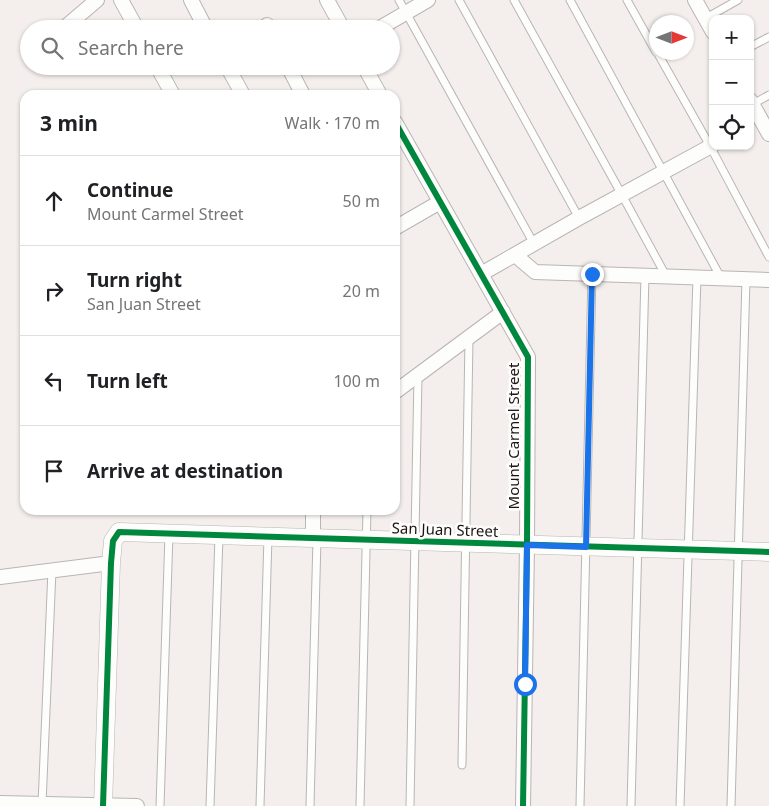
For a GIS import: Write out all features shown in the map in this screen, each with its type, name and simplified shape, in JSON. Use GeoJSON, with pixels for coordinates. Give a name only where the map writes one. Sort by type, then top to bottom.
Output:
{"type":"FeatureCollection","features":[{"type":"Feature","properties":{"kind":"street"},"geometry":{"type":"LineString","coordinates":[[74,20],[97,0]]}},
{"type":"Feature","properties":{"kind":"street"},"geometry":{"type":"LineString","coordinates":[[121,0],[132,20]]}},
{"type":"Feature","properties":{"kind":"street"},"geometry":{"type":"LineString","coordinates":[[191,0],[201,20]]}},
{"type":"Feature","properties":{"kind":"street"},"geometry":{"type":"LineString","coordinates":[[327,0],[338,20]]}},
{"type":"Feature","properties":{"kind":"street"},"geometry":{"type":"LineString","coordinates":[[393,20],[428,0]]}},
{"type":"Feature","properties":{"kind":"street"},"geometry":{"type":"LineString","coordinates":[[695,0],[709,24]]}},
{"type":"Feature","properties":{"kind":"street"},"geometry":{"type":"LineString","coordinates":[[162,75],[170,90]]}},
{"type":"Feature","properties":{"kind":"street"},"geometry":{"type":"LineString","coordinates":[[232,75],[240,90]]}},
{"type":"Feature","properties":{"kind":"street"},"geometry":{"type":"LineString","coordinates":[[293,75],[301,90]]}},
{"type":"Feature","properties":{"kind":"street"},"geometry":{"type":"LineString","coordinates":[[368,75],[376,90]]}},
{"type":"Feature","properties":{"kind":"street"},"geometry":{"type":"LineString","coordinates":[[752,105],[755,122],[769,134]]}},
{"type":"Feature","properties":{"kind":"street","name":"Mount Carmel Street"},"geometry":{"type":"LineString","coordinates":[[400,131],[528,357],[523,806]]}},
{"type":"Feature","properties":{"kind":"street"},"geometry":{"type":"LineString","coordinates":[[481,274],[709,147]]}},
{"type":"Feature","properties":{"kind":"street"},"geometry":{"type":"LineString","coordinates":[[400,225],[440,202]]}},
{"type":"Feature","properties":{"kind":"street"},"geometry":{"type":"LineString","coordinates":[[515,255],[535,272],[769,280]]}},
{"type":"Feature","properties":{"kind":"street"},"geometry":{"type":"LineString","coordinates":[[400,388],[503,312]]}},
{"type":"Feature","properties":{"kind":"street"},"geometry":{"type":"LineString","coordinates":[[313,515],[315,538]]}},
{"type":"Feature","properties":{"kind":"street","name":"San Juan Street"},"geometry":{"type":"LineString","coordinates":[[111,563],[114,541],[119,532],[769,552]]}},
{"type":"Feature","properties":{"kind":"street"},"geometry":{"type":"LineString","coordinates":[[0,578],[111,563],[103,806]]}},
{"type":"Feature","properties":{"kind":"street"},"geometry":{"type":"LineString","coordinates":[[0,803],[137,806]]}},
{"type":"Feature","properties":{"kind":"lane"},"geometry":{"type":"LineString","coordinates":[[399,0],[534,244]]}},
{"type":"Feature","properties":{"kind":"lane"},"geometry":{"type":"LineString","coordinates":[[459,0],[579,218]]}},
{"type":"Feature","properties":{"kind":"lane"},"geometry":{"type":"LineString","coordinates":[[514,0],[666,276]]}},
{"type":"Feature","properties":{"kind":"lane"},"geometry":{"type":"LineString","coordinates":[[570,0],[721,278]]}},
{"type":"Feature","properties":{"kind":"lane"},"geometry":{"type":"LineString","coordinates":[[627,0],[649,38]]}},
{"type":"Feature","properties":{"kind":"lane"},"geometry":{"type":"LineString","coordinates":[[706,18],[738,0]]}},
{"type":"Feature","properties":{"kind":"lane"},"geometry":{"type":"LineString","coordinates":[[754,45],[769,37]]}},
{"type":"Feature","properties":{"kind":"lane"},"geometry":{"type":"LineString","coordinates":[[662,60],[709,143]]}},
{"type":"Feature","properties":{"kind":"lane"},"geometry":{"type":"LineString","coordinates":[[754,101],[769,95]]}},
{"type":"Feature","properties":{"kind":"lane"},"geometry":{"type":"LineString","coordinates":[[713,150],[769,256]]}},
{"type":"Feature","properties":{"kind":"lane"},"geometry":{"type":"LineString","coordinates":[[580,806],[592,274]]}},
{"type":"Feature","properties":{"kind":"lane"},"geometry":{"type":"LineString","coordinates":[[631,806],[645,275]]}},
{"type":"Feature","properties":{"kind":"lane"},"geometry":{"type":"LineString","coordinates":[[680,806],[697,277]]}},
{"type":"Feature","properties":{"kind":"lane"},"geometry":{"type":"LineString","coordinates":[[731,806],[746,279]]}},
{"type":"Feature","properties":{"kind":"lane"},"geometry":{"type":"LineString","coordinates":[[462,765],[469,336]]}},
{"type":"Feature","properties":{"kind":"lane"},"geometry":{"type":"LineString","coordinates":[[410,806],[418,374]]}},
{"type":"Feature","properties":{"kind":"lane"},"geometry":{"type":"LineString","coordinates":[[360,806],[367,515]]}},
{"type":"Feature","properties":{"kind":"lane"},"geometry":{"type":"LineString","coordinates":[[160,806],[169,534]]}},
{"type":"Feature","properties":{"kind":"lane"},"geometry":{"type":"LineString","coordinates":[[210,806],[218,535]]}},
{"type":"Feature","properties":{"kind":"lane"},"geometry":{"type":"LineString","coordinates":[[260,806],[268,537]]}},
{"type":"Feature","properties":{"kind":"lane"},"geometry":{"type":"LineString","coordinates":[[310,806],[315,538]]}},
{"type":"Feature","properties":{"kind":"lane"},"geometry":{"type":"LineString","coordinates":[[42,805],[52,570]]}},
{"type":"Feature","properties":{"kind":"cycle path"},"geometry":{"type":"LineString","coordinates":[[400,131],[528,357],[523,806]]}},
{"type":"Feature","properties":{"kind":"cycle path"},"geometry":{"type":"LineString","coordinates":[[103,806],[111,563],[113,541],[119,532],[769,552]]}},
{"type":"Feature","properties":{"kind":"route"},"geometry":{"type":"LineString","coordinates":[[525,684],[527,545],[586,547],[592,274]]}}]}
